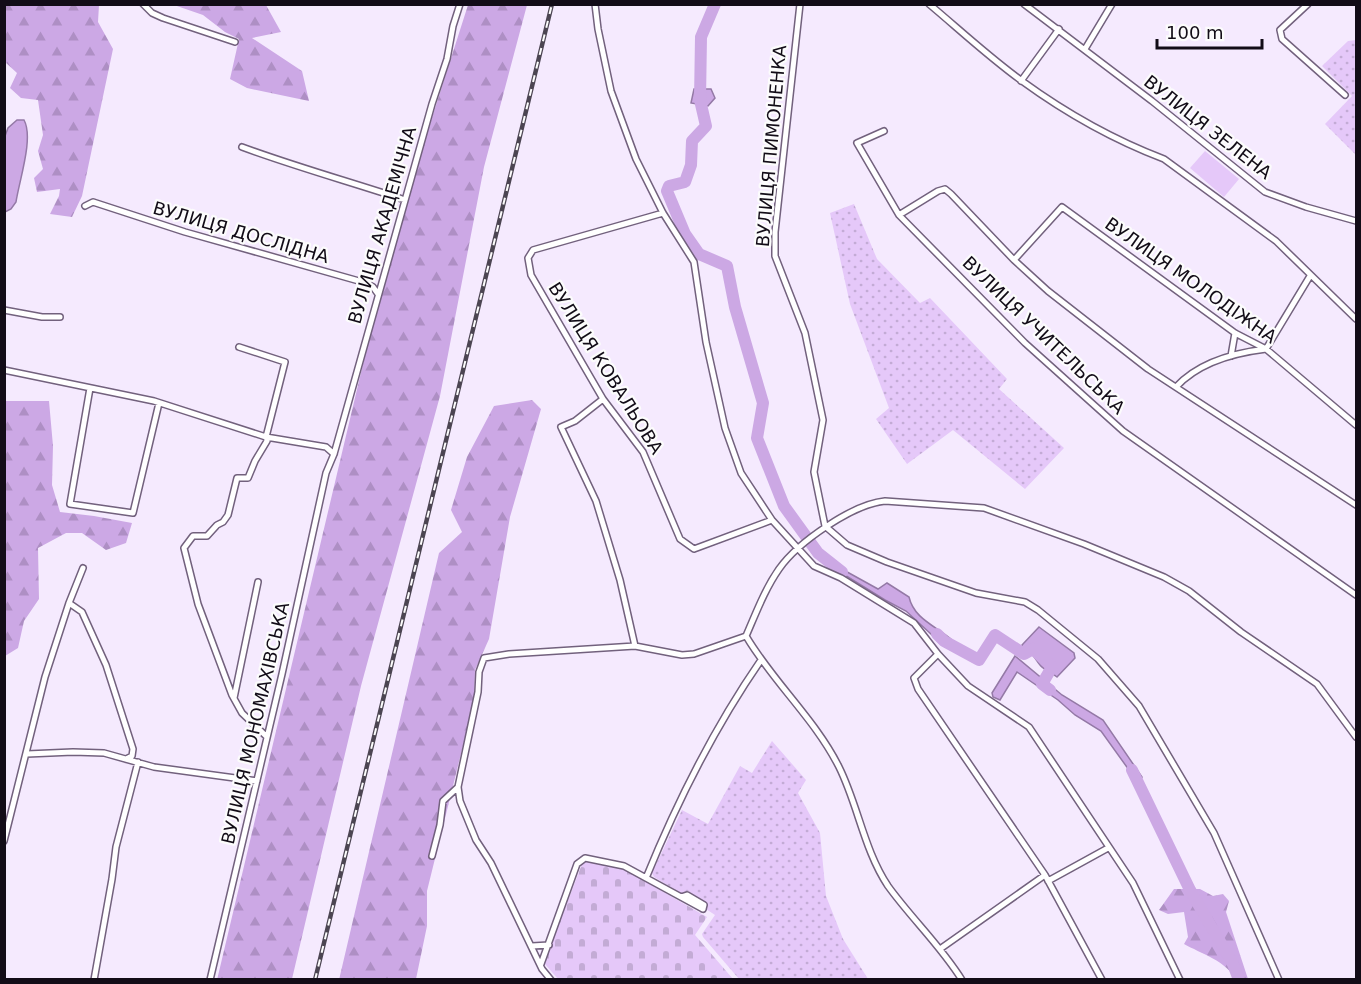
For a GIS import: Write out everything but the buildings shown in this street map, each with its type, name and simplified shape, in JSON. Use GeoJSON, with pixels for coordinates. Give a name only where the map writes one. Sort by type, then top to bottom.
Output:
{"type":"FeatureCollection","features":[{"type":"Feature","properties":{"kind":"street"},"geometry":{"type":"LineString","coordinates":[[143,4],[163,18],[235,42]]}},
{"type":"Feature","properties":{"kind":"street","name":"ВУЛИЦЯ АКАДЕМІЧНА"},"geometry":{"type":"LineString","coordinates":[[334,454],[447,59],[460,4]]}},
{"type":"Feature","properties":{"kind":"street"},"geometry":{"type":"LineString","coordinates":[[595,4],[610,91],[636,159],[663,213],[694,262],[705,342],[725,428],[741,473],[772,520],[814,566],[841,578],[915,623],[938,654],[968,686],[1029,727],[1133,883],[1180,980]]}},
{"type":"Feature","properties":{"kind":"street","name":"ВУЛИЦЯ ПИМОНЕНКА"},"geometry":{"type":"LineString","coordinates":[[800,4],[775,232],[775,256],[805,333],[823,420],[814,472],[825,526]]}},
{"type":"Feature","properties":{"kind":"street"},"geometry":{"type":"LineString","coordinates":[[929,4],[1021,81],[1076,117],[1164,159],[1276,241],[1356,319]]}},
{"type":"Feature","properties":{"kind":"street","name":"ВУЛИЦЯ ЗЕЛЕНА"},"geometry":{"type":"LineString","coordinates":[[1024,4],[1059,29],[1265,192],[1306,207],[1356,221]]}},
{"type":"Feature","properties":{"kind":"street"},"geometry":{"type":"LineString","coordinates":[[1084,49],[1112,4]]}},
{"type":"Feature","properties":{"kind":"street"},"geometry":{"type":"LineString","coordinates":[[1308,4],[1280,30],[1282,39],[1345,95]]}},
{"type":"Feature","properties":{"kind":"street"},"geometry":{"type":"LineString","coordinates":[[1021,81],[1059,29]]}},
{"type":"Feature","properties":{"kind":"street","name":"ВУЛИЦЯ УЧИТЕЛЬСЬКА"},"geometry":{"type":"LineString","coordinates":[[884,131],[857,143],[899,215],[1025,343],[1124,431],[1356,595]]}},
{"type":"Feature","properties":{"kind":"street"},"geometry":{"type":"LineString","coordinates":[[242,147],[288,164],[405,200]]}},
{"type":"Feature","properties":{"kind":"street"},"geometry":{"type":"LineString","coordinates":[[899,215],[945,189],[1014,260],[1048,291],[1148,369],[1356,505]]}},
{"type":"Feature","properties":{"kind":"street","name":"ВУЛИЦЯ ДОСЛІДНА"},"geometry":{"type":"LineString","coordinates":[[85,206],[93,202],[184,232],[370,285]]}},
{"type":"Feature","properties":{"kind":"street","name":"ВУЛИЦЯ МОЛОДІЖНА"},"geometry":{"type":"LineString","coordinates":[[1014,260],[1062,207],[1235,333],[1266,349],[1356,426]]}},
{"type":"Feature","properties":{"kind":"street","name":"ВУЛИЦЯ КОВАЛЬОВА"},"geometry":{"type":"LineString","coordinates":[[663,213],[533,250],[528,258],[531,274],[603,399],[643,452],[680,539],[694,549],[772,520]]}},
{"type":"Feature","properties":{"kind":"street"},"geometry":{"type":"LineString","coordinates":[[1176,387],[1198,368],[1231,356],[1266,349],[1310,276]]}},
{"type":"Feature","properties":{"kind":"street"},"geometry":{"type":"LineString","coordinates":[[370,285],[382,281]]}},
{"type":"Feature","properties":{"kind":"street"},"geometry":{"type":"LineString","coordinates":[[370,285],[378,294]]}},
{"type":"Feature","properties":{"kind":"street"},"geometry":{"type":"LineString","coordinates":[[4,310],[42,318],[60,317]]}},
{"type":"Feature","properties":{"kind":"street"},"geometry":{"type":"LineString","coordinates":[[1231,356],[1234,350],[1235,333]]}},
{"type":"Feature","properties":{"kind":"street"},"geometry":{"type":"LineString","coordinates":[[239,347],[285,362],[266,437],[267,441],[248,478],[237,478],[228,515],[223,522],[207,536],[193,536],[184,548],[198,604],[234,699],[242,713],[267,737]]}},
{"type":"Feature","properties":{"kind":"street"},"geometry":{"type":"LineString","coordinates":[[4,370],[159,403],[266,437],[330,448],[334,454]]}},
{"type":"Feature","properties":{"kind":"street"},"geometry":{"type":"LineString","coordinates":[[90,388],[70,504],[133,513],[159,403]]}},
{"type":"Feature","properties":{"kind":"street"},"geometry":{"type":"LineString","coordinates":[[603,399],[575,421],[561,427],[596,501],[620,580],[635,646]]}},
{"type":"Feature","properties":{"kind":"street"},"geometry":{"type":"LineString","coordinates":[[322,446],[331,443],[339,435]]}},
{"type":"Feature","properties":{"kind":"street","name":"ВУЛИЦЯ МОНОМАХІВСЬКА"},"geometry":{"type":"LineString","coordinates":[[210,980],[326,473],[334,454]]}},
{"type":"Feature","properties":{"kind":"street"},"geometry":{"type":"LineString","coordinates":[[551,980],[491,863],[476,840],[460,801],[458,787],[478,693],[478,672],[484,658],[509,654],[635,646],[682,655],[694,654],[746,636],[780,568],[825,526],[872,502],[984,508],[1147,569],[1189,591],[1241,632],[1317,684],[1356,737]]}},
{"type":"Feature","properties":{"kind":"street"},"geometry":{"type":"LineString","coordinates":[[825,526],[847,545],[886,562],[976,593],[1025,602],[1098,659],[1139,706],[1209,823],[1279,980]]}},
{"type":"Feature","properties":{"kind":"street"},"geometry":{"type":"LineString","coordinates":[[4,841],[45,677],[83,568]]}},
{"type":"Feature","properties":{"kind":"street"},"geometry":{"type":"LineString","coordinates":[[234,699],[258,582]]}},
{"type":"Feature","properties":{"kind":"street"},"geometry":{"type":"LineString","coordinates":[[69,603],[82,612],[106,665],[133,749],[132,756],[126,759]]}},
{"type":"Feature","properties":{"kind":"street"},"geometry":{"type":"LineString","coordinates":[[746,636],[761,660],[819,734],[839,767],[875,864],[894,893],[962,980]]}},
{"type":"Feature","properties":{"kind":"street"},"geometry":{"type":"LineString","coordinates":[[938,654],[914,678],[918,689],[1045,875],[1102,980]]}},
{"type":"Feature","properties":{"kind":"street"},"geometry":{"type":"LineString","coordinates":[[646,878],[675,812],[707,749],[738,694],[761,660]]}},
{"type":"Feature","properties":{"kind":"street"},"geometry":{"type":"LineString","coordinates":[[27,754],[94,753],[154,767],[257,780]]}},
{"type":"Feature","properties":{"kind":"street"},"geometry":{"type":"LineString","coordinates":[[94,980],[116,847],[138,762]]}},
{"type":"Feature","properties":{"kind":"street"},"geometry":{"type":"LineString","coordinates":[[432,856],[443,801],[458,787]]}},
{"type":"Feature","properties":{"kind":"street"},"geometry":{"type":"LineString","coordinates":[[1048,881],[1108,848]]}},
{"type":"Feature","properties":{"kind":"street"},"geometry":{"type":"LineString","coordinates":[[541,964],[579,861],[589,858],[615,863],[681,897]]}},
{"type":"Feature","properties":{"kind":"street"},"geometry":{"type":"LineString","coordinates":[[940,949],[1045,875]]}},
{"type":"Feature","properties":{"kind":"street"},"geometry":{"type":"LineString","coordinates":[[532,946],[549,945]]}},
{"type":"Feature","properties":{"kind":"green space"},"geometry":{"type":"Polygon","coordinates":[[[5,4],[99,5],[98,22],[113,49],[82,196],[72,217],[50,214],[60,189],[37,192],[34,178],[43,169],[38,151],[43,135],[38,100],[21,98],[10,88],[17,73],[5,62],[5,4]]]}},
{"type":"Feature","properties":{"kind":"green space"},"geometry":{"type":"Polygon","coordinates":[[[174,5],[266,5],[281,32],[252,38],[302,71],[309,101],[247,88],[230,79],[239,39],[225,32],[203,15],[174,5]]]}},
{"type":"Feature","properties":{"kind":"green space"},"geometry":{"type":"Polygon","coordinates":[[[468,5],[527,5],[484,167],[440,396],[361,686],[292,979],[217,980],[391,246],[468,5]]]}},
{"type":"Feature","properties":{"kind":"green space"},"geometry":{"type":"Polygon","coordinates":[[[1356,40],[1356,155],[1325,124],[1352,96],[1322,66],[1348,41],[1356,40]]]}},
{"type":"Feature","properties":{"kind":"green space"},"geometry":{"type":"Polygon","coordinates":[[[1205,151],[1239,179],[1224,197],[1190,168],[1205,151]]]}},
{"type":"Feature","properties":{"kind":"green space"},"geometry":{"type":"Polygon","coordinates":[[[854,204],[877,259],[920,303],[930,298],[1007,379],[999,389],[1064,448],[1025,489],[953,430],[907,464],[876,419],[889,408],[850,304],[830,213],[854,204]]]}},
{"type":"Feature","properties":{"kind":"green space"},"geometry":{"type":"Polygon","coordinates":[[[532,400],[541,409],[510,517],[489,639],[475,670],[474,701],[427,891],[427,926],[416,979],[339,980],[439,553],[462,532],[451,510],[467,457],[494,406],[532,400]]]}},
{"type":"Feature","properties":{"kind":"green space"},"geometry":{"type":"Polygon","coordinates":[[[5,401],[49,401],[53,446],[52,485],[60,512],[132,523],[126,543],[106,550],[82,533],[66,533],[38,548],[39,599],[24,621],[18,648],[5,656],[5,401]]]}},
{"type":"Feature","properties":{"kind":"green space"},"geometry":{"type":"Polygon","coordinates":[[[772,741],[806,780],[798,793],[820,833],[826,896],[843,939],[868,979],[739,979],[703,937],[702,934],[715,915],[706,909],[707,903],[688,891],[682,894],[654,877],[652,873],[682,810],[708,824],[740,766],[752,773],[772,741]]]}},
{"type":"Feature","properties":{"kind":"green space"},"geometry":{"type":"Polygon","coordinates":[[[587,861],[620,867],[707,917],[695,935],[733,979],[558,979],[544,963],[582,864],[587,861]]]}},
{"type":"Feature","properties":{"kind":"green space"},"geometry":{"type":"Polygon","coordinates":[[[1174,889],[1200,889],[1213,896],[1223,894],[1229,901],[1226,912],[1248,979],[1235,979],[1220,963],[1184,944],[1188,937],[1184,912],[1168,914],[1159,910],[1174,889]]]}},
{"type":"Feature","properties":{"kind":"shaded area"},"geometry":{"type":"Polygon","coordinates":[[[694,89],[711,89],[715,98],[708,106],[691,103],[694,89]]]}},
{"type":"Feature","properties":{"kind":"shaded area"},"geometry":{"type":"Polygon","coordinates":[[[17,120],[24,120],[27,128],[27,148],[16,202],[11,209],[5,212],[5,136],[8,128],[17,120]]]}},
{"type":"Feature","properties":{"kind":"shaded area"},"geometry":{"type":"Polygon","coordinates":[[[822,561],[831,563],[878,589],[887,583],[909,597],[916,611],[926,622],[952,640],[945,647],[906,611],[822,561]]]}},
{"type":"Feature","properties":{"kind":"shaded area"},"geometry":{"type":"Polygon","coordinates":[[[1039,627],[1074,653],[1075,658],[1057,677],[1042,667],[1031,653],[1022,650],[1022,645],[1039,627]]]}},
{"type":"Feature","properties":{"kind":"shaded area"},"geometry":{"type":"Polygon","coordinates":[[[1015,656],[1062,695],[1103,720],[1142,777],[1139,784],[1101,731],[1075,715],[1058,700],[1017,672],[1000,700],[993,697],[992,693],[1015,656]]]}},
{"type":"Feature","properties":{"kind":"waterway"},"geometry":{"type":"LineString","coordinates":[[715,4],[701,37],[700,100],[706,126],[692,141],[691,165],[685,182],[669,186],[667,191],[685,234],[699,254],[727,266],[735,307],[763,403],[757,438],[784,506],[818,553],[842,572]]}},
{"type":"Feature","properties":{"kind":"waterway"},"geometry":{"type":"LineString","coordinates":[[937,634],[944,641],[979,660],[995,635],[1024,654],[1033,649],[1052,667],[1042,684],[1050,690]]}},
{"type":"Feature","properties":{"kind":"waterway"},"geometry":{"type":"LineString","coordinates":[[1132,770],[1190,890],[1233,964],[1239,980]]}},
{"type":"Feature","properties":{"kind":"railway"},"geometry":{"type":"LineString","coordinates":[[315,980],[552,4]]}}]}
